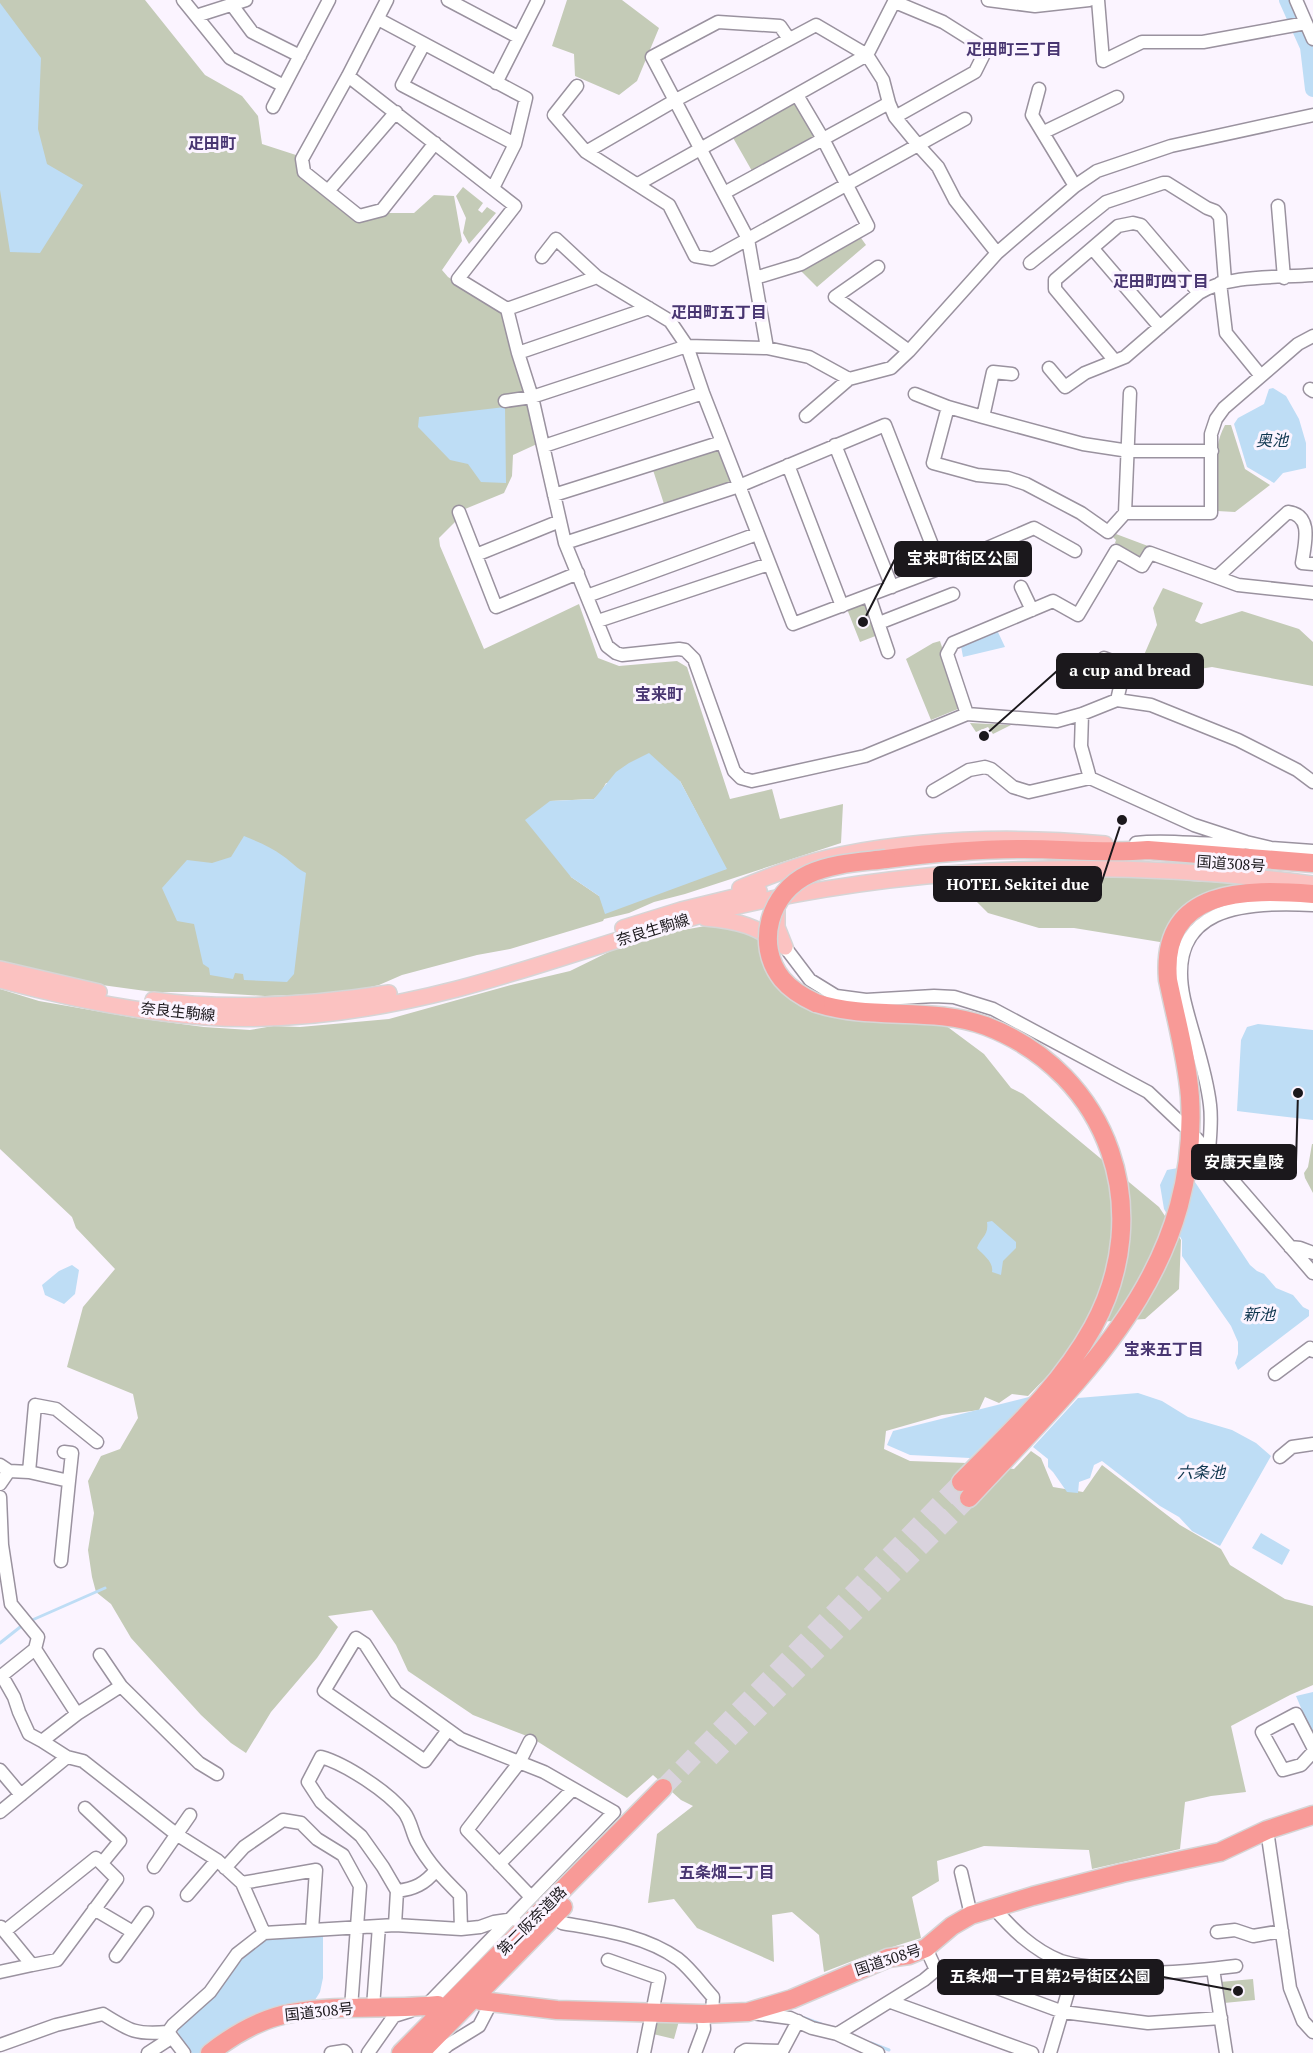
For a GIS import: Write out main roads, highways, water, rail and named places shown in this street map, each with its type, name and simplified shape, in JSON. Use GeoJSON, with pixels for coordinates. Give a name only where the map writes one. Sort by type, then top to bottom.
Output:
{"type":"FeatureCollection","features":[{"type":"Feature","properties":{"kind":"highway"},"geometry":{"type":"LineString","coordinates":[[1148,855],[1122,849],[1020,849],[886,859],[841,866],[810,873],[794,884],[778,900],[769,925],[768,940],[772,961],[782,978],[790,988],[816,1003],[850,1011],[957,1018],[987,1027],[1014,1040],[1051,1065],[1074,1088],[1094,1115],[1114,1160],[1121,1204],[1120,1243],[1114,1280],[1101,1312],[1067,1368],[965,1490],[1036,1426],[1075,1384],[1112,1339],[1140,1298],[1163,1252],[1181,1200],[1193,1144],[1188,1078],[1167,965],[1172,936],[1179,925],[1195,909],[1217,898],[1249,892],[1313,894]]}},
{"type":"Feature","properties":{"kind":"highway","name":"国道308号"},"geometry":{"type":"LineString","coordinates":[[1148,855],[1313,862]]}},
{"type":"Feature","properties":{"kind":"highway","name":"国道308号"},"geometry":{"type":"LineString","coordinates":[[1148,855],[1313,870]]}},
{"type":"Feature","properties":{"kind":"highway","name":"第二阪奈道路"},"geometry":{"type":"LineString","coordinates":[[401,2053],[668,1791],[420,2053]]}},
{"type":"Feature","properties":{"kind":"highway","name":"国道308号"},"geometry":{"type":"LineString","coordinates":[[486,2001],[557,2010],[653,2013],[748,2012],[792,1999],[888,1958],[909,1955],[927,1948],[952,1926],[971,1915],[993,1907],[1122,1873],[1220,1852],[1266,1830],[1313,1815]]}},
{"type":"Feature","properties":{"kind":"highway","name":"国道308号"},"geometry":{"type":"LineString","coordinates":[[210,2053],[236,2035],[272,2018],[292,2013],[351,2008],[432,2006]]}},
{"type":"Feature","properties":{"kind":"main road","name":"奈良生駒線"},"geometry":{"type":"LineString","coordinates":[[687,914],[809,862],[840,855],[1010,838],[1049,839],[1122,849]]}},
{"type":"Feature","properties":{"kind":"main road","name":"奈良生駒線"},"geometry":{"type":"LineString","coordinates":[[0,980],[72,998],[205,1017],[312,1014],[356,1009],[453,990],[736,896],[828,878],[923,865],[1148,855]]}},
{"type":"Feature","properties":{"kind":"main road","name":"奈良生駒線"},"geometry":{"type":"LineString","coordinates":[[0,969],[70,987],[161,1002],[217,1005],[304,1005],[393,992],[490,970],[687,914],[899,877],[1033,868],[1164,871],[1313,884]]}},
{"type":"Feature","properties":{"kind":"main road"},"geometry":{"type":"LineString","coordinates":[[687,914],[741,922],[752,926],[785,947],[777,927],[777,910],[782,903],[801,893]]}},
{"type":"Feature","properties":{"kind":"water"},"geometry":{"type":"Polygon","coordinates":[[[0,3],[41,58],[38,129],[47,164],[83,185],[40,253],[10,252],[0,190],[0,3]]]}},
{"type":"Feature","properties":{"kind":"water","name":"奥池"},"geometry":{"type":"Polygon","coordinates":[[[1273,388],[1286,396],[1299,419],[1306,443],[1306,468],[1283,473],[1274,483],[1247,467],[1234,424],[1238,418],[1264,404],[1269,389],[1273,388]]]}},
{"type":"Feature","properties":{"kind":"water"},"geometry":{"type":"Polygon","coordinates":[[[505,407],[506,483],[481,482],[468,464],[450,460],[418,427],[419,417],[505,407]]]}},
{"type":"Feature","properties":{"kind":"water"},"geometry":{"type":"Polygon","coordinates":[[[997,630],[1005,647],[963,657],[961,646],[997,630]]]}},
{"type":"Feature","properties":{"kind":"water"},"geometry":{"type":"Polygon","coordinates":[[[649,753],[680,781],[727,869],[605,914],[599,896],[571,877],[525,820],[550,801],[594,799],[616,772],[649,753]]]}},
{"type":"Feature","properties":{"kind":"water"},"geometry":{"type":"Polygon","coordinates":[[[244,836],[274,850],[306,873],[294,974],[287,982],[244,980],[243,974],[235,973],[233,979],[210,975],[209,968],[203,964],[194,924],[177,921],[162,888],[187,860],[212,863],[231,857],[244,836]]]}},
{"type":"Feature","properties":{"kind":"water"},"geometry":{"type":"Polygon","coordinates":[[[1258,1024],[1313,1030],[1313,1120],[1237,1111],[1241,1040],[1247,1027],[1258,1024]]]}},
{"type":"Feature","properties":{"kind":"water","name":"新池"},"geometry":{"type":"Polygon","coordinates":[[[1178,1168],[1191,1176],[1250,1265],[1264,1274],[1276,1288],[1293,1295],[1303,1307],[1309,1310],[1309,1316],[1238,1370],[1235,1363],[1238,1342],[1231,1326],[1182,1256],[1182,1240],[1164,1209],[1160,1185],[1167,1170],[1178,1168]]]}},
{"type":"Feature","properties":{"kind":"water"},"geometry":{"type":"Polygon","coordinates":[[[992,1221],[1016,1242],[1016,1248],[1003,1261],[1001,1275],[992,1272],[990,1262],[977,1248],[986,1233],[987,1222],[992,1221]]]}},
{"type":"Feature","properties":{"kind":"water"},"geometry":{"type":"Polygon","coordinates":[[[72,1265],[79,1270],[75,1294],[64,1304],[45,1295],[42,1285],[59,1271],[72,1265]]]}},
{"type":"Feature","properties":{"kind":"water","name":"六条池"},"geometry":{"type":"Polygon","coordinates":[[[1138,1393],[1162,1401],[1188,1417],[1232,1430],[1256,1443],[1271,1456],[1220,1546],[1192,1531],[1179,1517],[1160,1506],[1102,1461],[1094,1465],[1090,1478],[1079,1482],[1078,1493],[1067,1492],[1048,1467],[1048,1459],[1033,1447],[1078,1398],[1138,1393]]]}},
{"type":"Feature","properties":{"kind":"water"},"geometry":{"type":"Polygon","coordinates":[[[1033,1396],[970,1458],[910,1455],[887,1445],[893,1431],[1033,1396]]]}},
{"type":"Feature","properties":{"kind":"water"},"geometry":{"type":"Polygon","coordinates":[[[1261,1533],[1290,1550],[1282,1565],[1252,1548],[1261,1533]]]}},
{"type":"Feature","properties":{"kind":"water"},"geometry":{"type":"Polygon","coordinates":[[[1313,1692],[1313,1736],[1296,1696],[1313,1692]]]}},
{"type":"Feature","properties":{"kind":"water"},"geometry":{"type":"Polygon","coordinates":[[[323,1933],[323,1978],[320,1992],[310,2008],[206,2053],[192,2053],[179,2035],[177,2029],[179,2025],[218,1993],[227,1975],[250,1947],[265,1937],[323,1933]]]}},
{"type":"Feature","properties":{"kind":"waterway"},"geometry":{"type":"LineString","coordinates":[[1287,0],[1308,47],[1313,89]]}},
{"type":"Feature","properties":{"kind":"waterway"},"geometry":{"type":"LineString","coordinates":[[30,1621],[105,1588]]}},
{"type":"Feature","properties":{"kind":"waterway"},"geometry":{"type":"LineString","coordinates":[[0,1643],[24,1624]]}},
{"type":"Feature","properties":{"kind":"waterway"},"geometry":{"type":"LineString","coordinates":[[799,2016],[821,2024]]}},
{"type":"Feature","properties":{"kind":"waterway"},"geometry":{"type":"LineString","coordinates":[[871,2043],[889,2050]]}},
{"type":"Feature","properties":{"kind":"tunnel"},"geometry":{"type":"LineString","coordinates":[[663,1788],[961,1482]]}},
{"type":"Feature","properties":{"kind":"tunnel"},"geometry":{"type":"LineString","coordinates":[[710,1758],[969,1498]]}},
{"type":"Feature","properties":{"kind":"place","name":"宝来町街区公園"},"geometry":{"type":"Point","coordinates":[863,622]}},
{"type":"Feature","properties":{"kind":"place","name":"a cup and bread"},"geometry":{"type":"Point","coordinates":[984,736]}},
{"type":"Feature","properties":{"kind":"place","name":"HOTEL Sekitei due"},"geometry":{"type":"Point","coordinates":[1122,820]}},
{"type":"Feature","properties":{"kind":"place","name":"安康天皇陵"},"geometry":{"type":"Point","coordinates":[1298,1093]}},
{"type":"Feature","properties":{"kind":"place","name":"五条畑一丁目第2号街区公園"},"geometry":{"type":"Point","coordinates":[1238,1991]}},
{"type":"Feature","properties":{"kind":"district","name":"疋田町三丁目"},"geometry":{"type":"Point","coordinates":[1014,49]}},
{"type":"Feature","properties":{"kind":"district","name":"疋田町"},"geometry":{"type":"Point","coordinates":[212,143]}},
{"type":"Feature","properties":{"kind":"district","name":"疋田町四丁目"},"geometry":{"type":"Point","coordinates":[1161,281]}},
{"type":"Feature","properties":{"kind":"district","name":"疋田町五丁目"},"geometry":{"type":"Point","coordinates":[719,312]}},
{"type":"Feature","properties":{"kind":"district","name":"宝来町"},"geometry":{"type":"Point","coordinates":[659,694]}},
{"type":"Feature","properties":{"kind":"district","name":"宝来五丁目"},"geometry":{"type":"Point","coordinates":[1164,1349]}},
{"type":"Feature","properties":{"kind":"district","name":"五条畑二丁目"},"geometry":{"type":"Point","coordinates":[727,1872]}}]}
